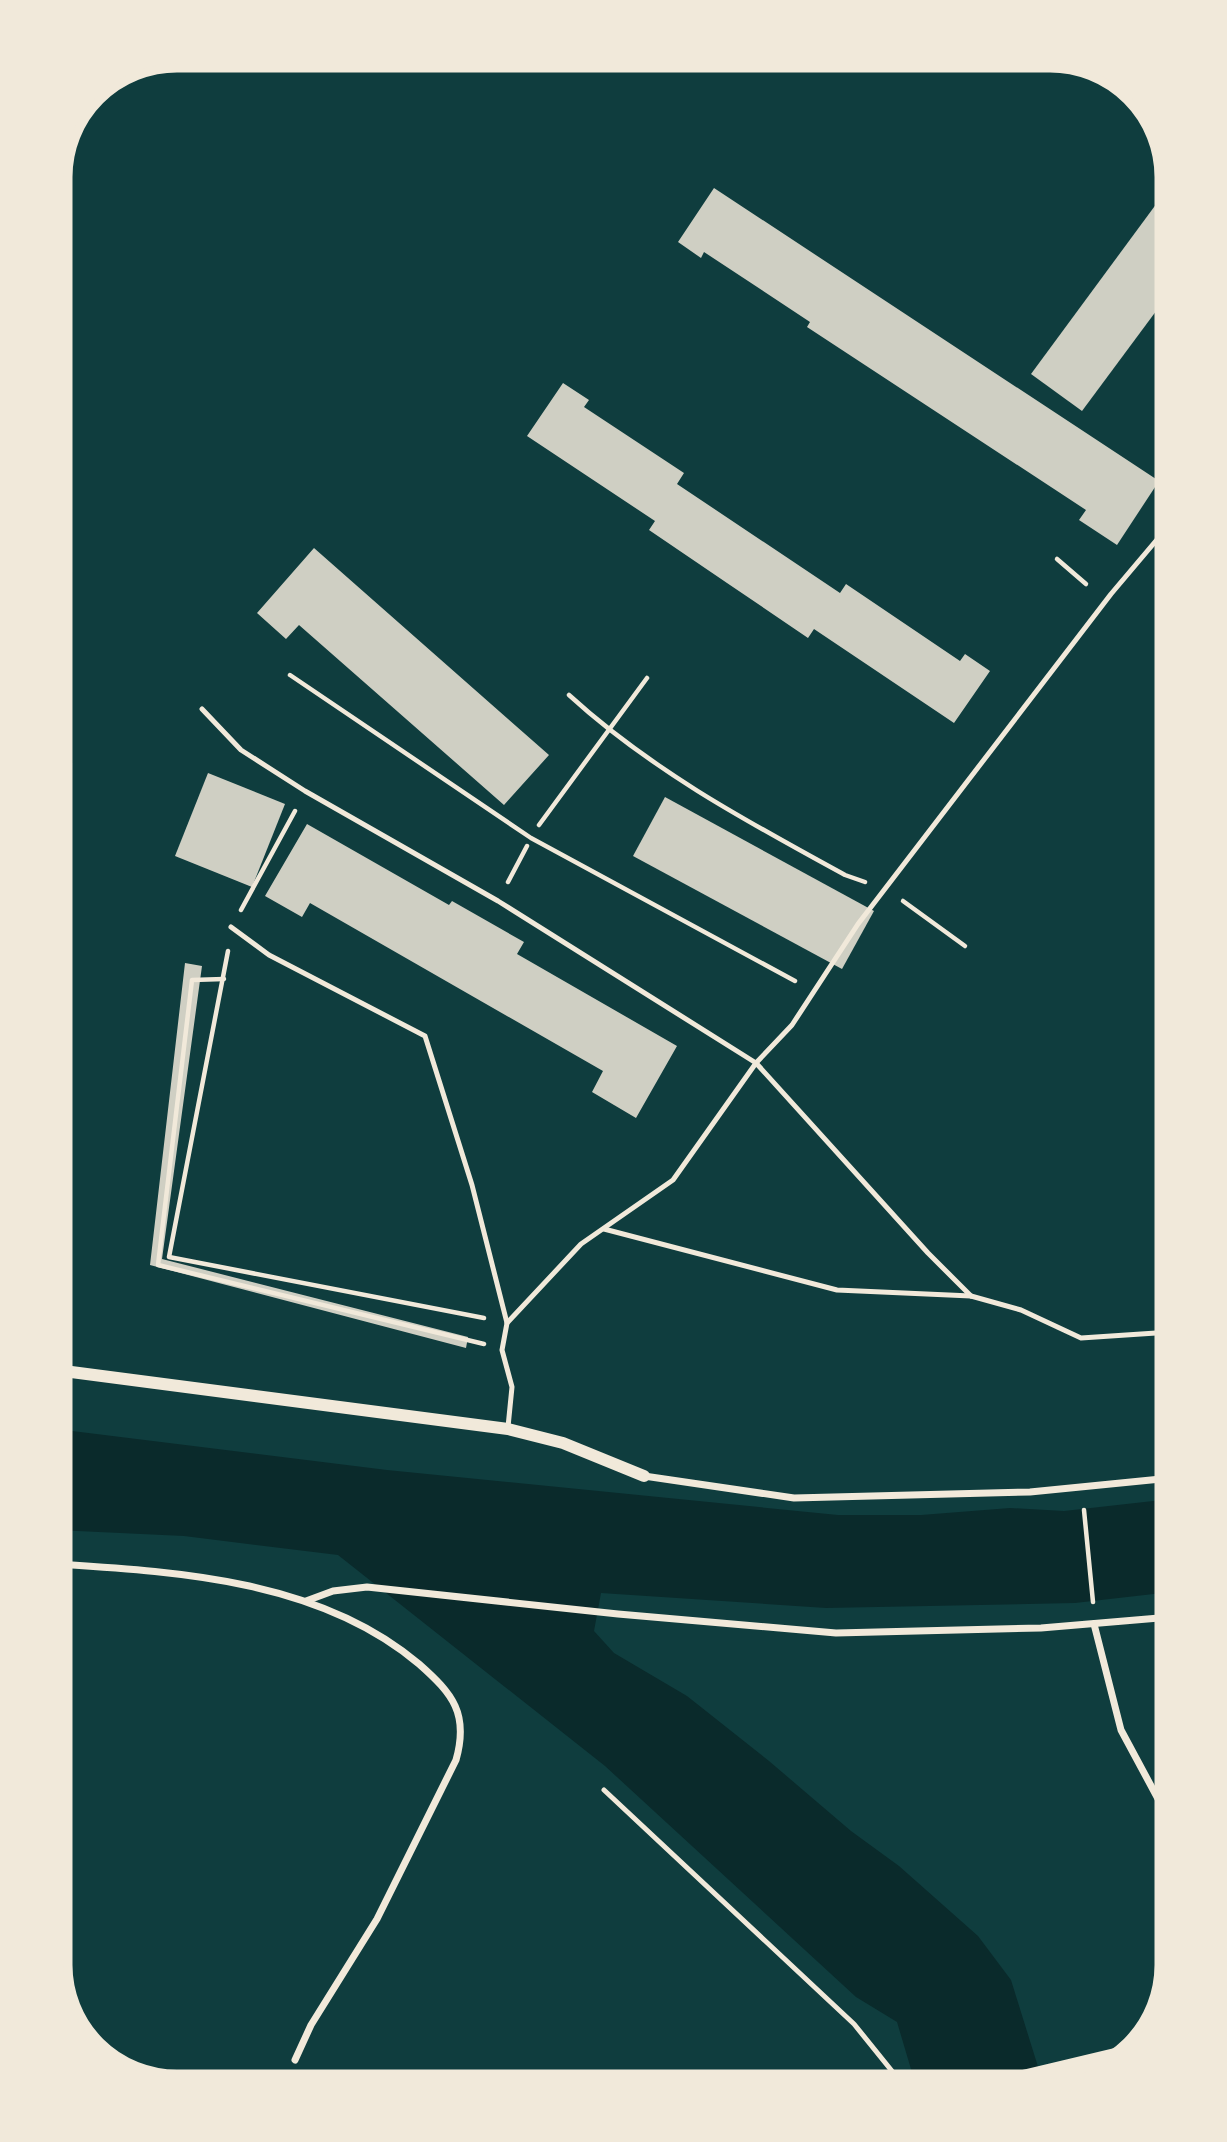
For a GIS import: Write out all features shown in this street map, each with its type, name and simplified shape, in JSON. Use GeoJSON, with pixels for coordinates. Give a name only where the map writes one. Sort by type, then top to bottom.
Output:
{"type":"FeatureCollection","features":[{"type":"Feature","properties":{"kind":"street"},"geometry":{"type":"LineString","coordinates":[[68,1372],[508,1429],[563,1443],[644,1476],[794,1498],[1030,1492],[1159,1479]]}},
{"type":"Feature","properties":{"kind":"street"},"geometry":{"type":"LineString","coordinates":[[68,1565],[235,1583],[306,1601],[398,1646],[426,1670],[455,1704],[462,1720],[463,1737],[456,1760],[377,1919],[311,2025],[295,2060]]}},
{"type":"Feature","properties":{"kind":"street"},"geometry":{"type":"LineString","coordinates":[[306,1601],[333,1591],[368,1587],[618,1614],[836,1633],[1094,1624],[1159,1618]]}},
{"type":"Feature","properties":{"kind":"street"},"geometry":{"type":"LineString","coordinates":[[1094,1624],[1121,1730],[1159,1801]]}},
{"type":"Feature","properties":{"kind":"lane"},"geometry":{"type":"LineString","coordinates":[[507,1323],[581,1244],[673,1180],[755,1063],[792,1025],[858,923],[1111,594],[1159,537]]}},
{"type":"Feature","properties":{"kind":"lane"},"geometry":{"type":"LineString","coordinates":[[202,709],[241,750],[305,791],[498,901],[755,1063],[971,1296]]}},
{"type":"Feature","properties":{"kind":"lane"},"geometry":{"type":"LineString","coordinates":[[231,926],[269,955],[425,1036],[472,1185],[507,1323],[503,1347],[512,1387],[508,1429]]}},
{"type":"Feature","properties":{"kind":"lane"},"geometry":{"type":"LineString","coordinates":[[604,1229],[836,1290],[971,1296],[1021,1310],[1080,1338],[1159,1333]]}},
{"type":"Feature","properties":{"kind":"lane"},"geometry":{"type":"LineString","coordinates":[[604,1790],[854,2024],[894,2074]]}},
{"type":"Feature","properties":{"kind":"path"},"geometry":{"type":"LineString","coordinates":[[1057,559],[1086,584]]}},
{"type":"Feature","properties":{"kind":"path"},"geometry":{"type":"LineString","coordinates":[[290,675],[531,838],[806,986]]}},
{"type":"Feature","properties":{"kind":"path"},"geometry":{"type":"LineString","coordinates":[[539,825],[647,678]]}},
{"type":"Feature","properties":{"kind":"path"},"geometry":{"type":"LineString","coordinates":[[569,695],[609,732],[715,804],[845,875],[885,889],[965,946]]}},
{"type":"Feature","properties":{"kind":"path"},"geometry":{"type":"LineString","coordinates":[[252,893],[305,791]]}},
{"type":"Feature","properties":{"kind":"path"},"geometry":{"type":"LineString","coordinates":[[498,901],[527,846]]}},
{"type":"Feature","properties":{"kind":"path"},"geometry":{"type":"LineString","coordinates":[[231,926],[224,979],[169,1257],[507,1323]]}},
{"type":"Feature","properties":{"kind":"path"},"geometry":{"type":"LineString","coordinates":[[224,979],[192,980],[158,1265],[456,1339],[503,1347]]}},
{"type":"Feature","properties":{"kind":"path"},"geometry":{"type":"LineString","coordinates":[[1084,1506],[1093,1606]]}},
{"type":"Feature","properties":{"kind":"water"},"geometry":{"type":"Polygon","coordinates":[[[68,1430],[387,1470],[838,1515],[921,1515],[1010,1508],[1064,1511],[1159,1500],[1159,1593],[1075,1603],[826,1608],[601,1593],[594,1631],[614,1653],[687,1696],[851,1831],[899,1866],[978,1936],[1011,1980],[1040,2074],[912,2074],[897,2022],[856,1997],[605,1766],[338,1555],[184,1536],[68,1531],[68,1430]]]}},
{"type":"Feature","properties":{"kind":"building"},"geometry":{"type":"Polygon","coordinates":[[[714,188],[1159,481],[1117,545],[1079,520],[1086,510],[807,327],[810,322],[704,252],[701,258],[678,242],[714,188]]]}},
{"type":"Feature","properties":{"kind":"building"},"geometry":{"type":"Polygon","coordinates":[[[1159,200],[1159,307],[1082,411],[1031,374],[1159,200]]]}},
{"type":"Feature","properties":{"kind":"building"},"geometry":{"type":"Polygon","coordinates":[[[563,383],[589,400],[584,407],[684,473],[677,484],[840,593],[846,584],[960,661],[965,654],[990,671],[954,723],[814,629],[808,638],[649,530],[655,521],[527,436],[563,383]]]}},
{"type":"Feature","properties":{"kind":"building"},"geometry":{"type":"Polygon","coordinates":[[[314,548],[549,755],[504,805],[299,625],[286,639],[257,613],[314,548]]]}},
{"type":"Feature","properties":{"kind":"building"},"geometry":{"type":"Polygon","coordinates":[[[208,773],[285,804],[252,887],[175,856],[208,773]]]}},
{"type":"Feature","properties":{"kind":"building"},"geometry":{"type":"Polygon","coordinates":[[[665,797],[874,911],[842,969],[633,856],[665,797]]]}},
{"type":"Feature","properties":{"kind":"building"},"geometry":{"type":"Polygon","coordinates":[[[307,824],[449,905],[452,901],[524,942],[517,954],[677,1046],[636,1118],[592,1092],[603,1071],[310,903],[302,917],[265,896],[307,824]]]}},
{"type":"Feature","properties":{"kind":"building"},"geometry":{"type":"Polygon","coordinates":[[[185,963],[202,966],[162,1259],[468,1337],[466,1348],[150,1265],[185,963]]]}}]}
